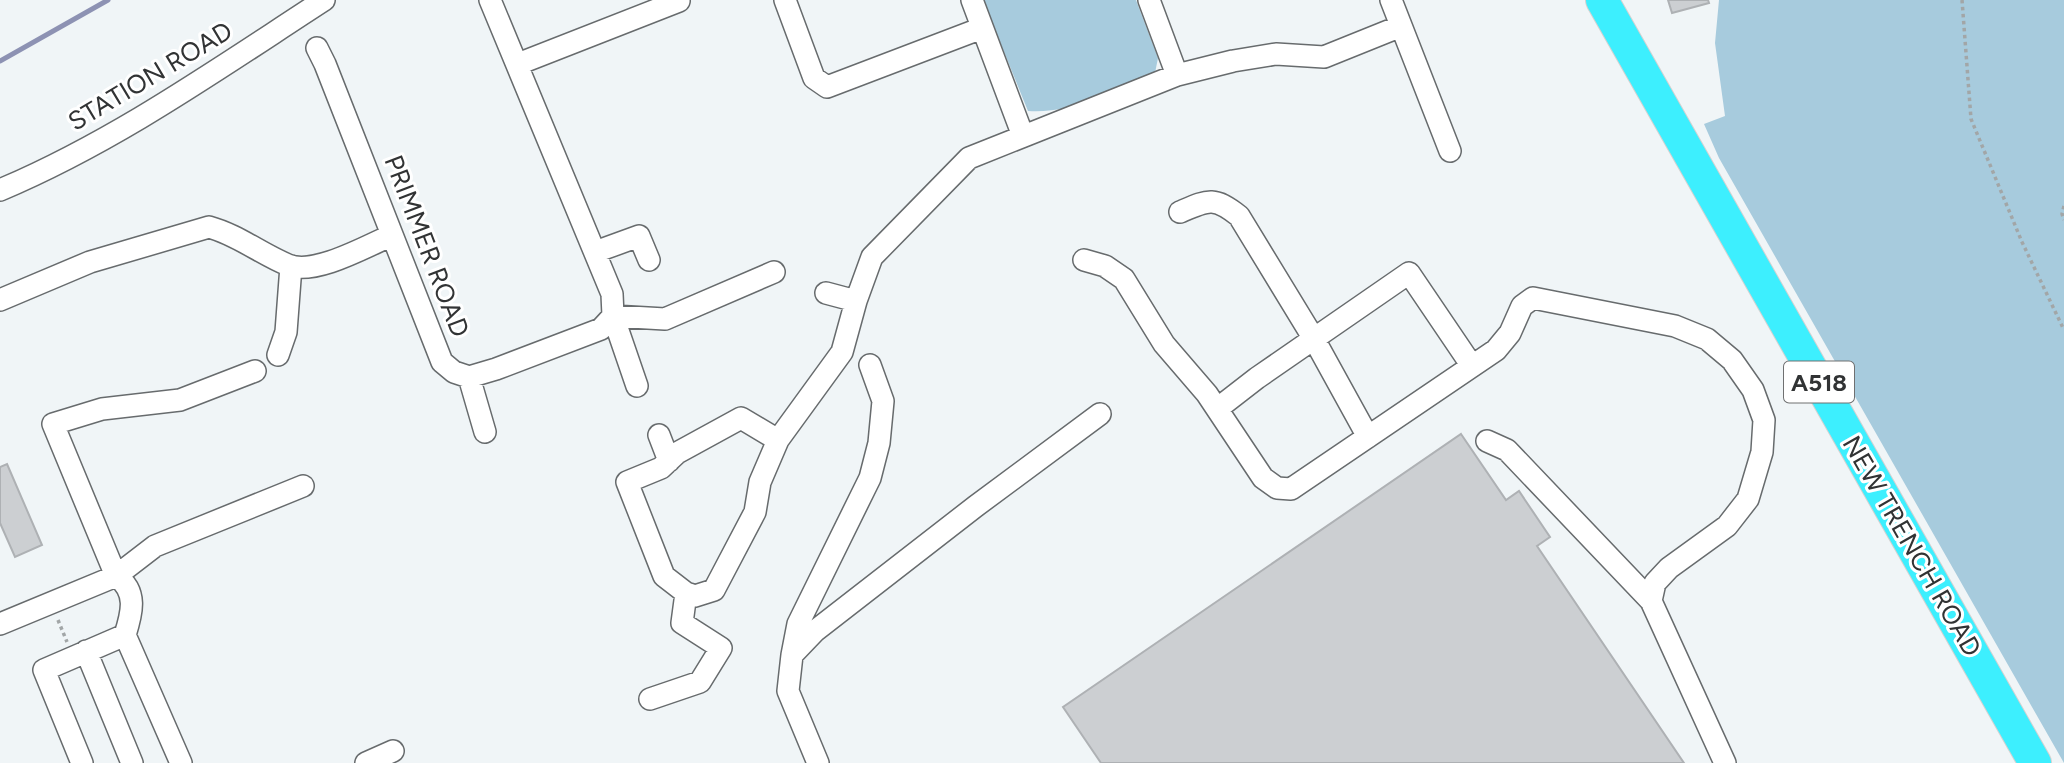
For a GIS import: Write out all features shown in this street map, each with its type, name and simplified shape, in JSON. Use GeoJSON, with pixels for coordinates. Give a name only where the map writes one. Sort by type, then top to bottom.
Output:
{"type":"FeatureCollection","features":[{"type":"Feature","properties":{"kind":"highway","name":"NEW TRENCH ROAD"},"geometry":{"type":"LineString","coordinates":[[1602,0],[2035,763]]}},
{"type":"Feature","properties":{"kind":"street","name":"STATION ROAD"},"geometry":{"type":"LineString","coordinates":[[0,190],[38,174],[135,122],[324,0]]}},
{"type":"Feature","properties":{"kind":"street"},"geometry":{"type":"LineString","coordinates":[[490,0],[612,294],[613,316],[637,386]]}},
{"type":"Feature","properties":{"kind":"street"},"geometry":{"type":"LineString","coordinates":[[785,0],[814,78],[827,87],[982,28]]}},
{"type":"Feature","properties":{"kind":"street"},"geometry":{"type":"LineString","coordinates":[[972,0],[1023,136]]}},
{"type":"Feature","properties":{"kind":"street"},"geometry":{"type":"LineString","coordinates":[[1149,0],[1177,75]]}},
{"type":"Feature","properties":{"kind":"street"},"geometry":{"type":"LineString","coordinates":[[1391,0],[1450,151]]}},
{"type":"Feature","properties":{"kind":"street"},"geometry":{"type":"LineString","coordinates":[[518,64],[679,1]]}},
{"type":"Feature","properties":{"kind":"street"},"geometry":{"type":"LineString","coordinates":[[778,440],[741,418],[677,453],[662,468],[627,482],[664,576],[686,593],[695,596],[714,590],[755,512],[760,482],[778,440],[842,352],[872,257],[969,158],[1177,75],[1276,54],[1324,57],[1401,26]]}},
{"type":"Feature","properties":{"kind":"street","name":"PRIMMER ROAD"},"geometry":{"type":"LineString","coordinates":[[317,48],[442,362],[454,372],[469,377]]}},
{"type":"Feature","properties":{"kind":"street"},"geometry":{"type":"LineString","coordinates":[[1180,212],[1207,201],[1222,202],[1239,216],[1314,339],[1368,437]]}},
{"type":"Feature","properties":{"kind":"street"},"geometry":{"type":"LineString","coordinates":[[0,300],[90,262],[209,227],[228,232],[291,267],[309,267],[328,262],[392,235]]}},
{"type":"Feature","properties":{"kind":"street"},"geometry":{"type":"LineString","coordinates":[[595,252],[639,236],[649,260]]}},
{"type":"Feature","properties":{"kind":"street"},"geometry":{"type":"LineString","coordinates":[[1084,260],[1105,266],[1124,279],[1164,344],[1207,394],[1263,478],[1277,488],[1291,489],[1496,351],[1510,333],[1522,306],[1533,298],[1675,326],[1707,339],[1732,360],[1753,390],[1763,420],[1762,452],[1748,499],[1727,526],[1669,568],[1655,583],[1651,601]]}},
{"type":"Feature","properties":{"kind":"street"},"geometry":{"type":"LineString","coordinates":[[278,355],[286,332],[291,267]]}},
{"type":"Feature","properties":{"kind":"street"},"geometry":{"type":"LineString","coordinates":[[613,316],[665,319],[774,272]]}},
{"type":"Feature","properties":{"kind":"street"},"geometry":{"type":"LineString","coordinates":[[1217,409],[1257,378],[1409,273],[1472,366]]}},
{"type":"Feature","properties":{"kind":"street"},"geometry":{"type":"LineString","coordinates":[[826,293],[856,301]]}},
{"type":"Feature","properties":{"kind":"street"},"geometry":{"type":"LineString","coordinates":[[485,432],[469,377],[601,329],[613,316]]}},
{"type":"Feature","properties":{"kind":"street"},"geometry":{"type":"LineString","coordinates":[[818,763],[789,691],[792,655],[798,624],[870,478],[879,443],[883,401],[870,365]]}},
{"type":"Feature","properties":{"kind":"street"},"geometry":{"type":"LineString","coordinates":[[181,763],[125,635],[133,610],[131,594],[123,580],[117,576],[53,424],[102,410],[180,400],[255,371]]}},
{"type":"Feature","properties":{"kind":"street"},"geometry":{"type":"LineString","coordinates":[[792,655],[816,631],[976,506],[1100,414]]}},
{"type":"Feature","properties":{"kind":"street"},"geometry":{"type":"LineString","coordinates":[[660,435],[669,461]]}},
{"type":"Feature","properties":{"kind":"street"},"geometry":{"type":"LineString","coordinates":[[1487,440],[1507,450],[1651,601],[1725,763]]}},
{"type":"Feature","properties":{"kind":"street"},"geometry":{"type":"LineString","coordinates":[[0,625],[117,576],[155,546],[303,485]]}},
{"type":"Feature","properties":{"kind":"street"},"geometry":{"type":"LineString","coordinates":[[650,699],[700,682],[720,648],[682,623],[686,593]]}},
{"type":"Feature","properties":{"kind":"street"},"geometry":{"type":"LineString","coordinates":[[77,761],[44,670],[125,635]]}},
{"type":"Feature","properties":{"kind":"street"},"geometry":{"type":"LineString","coordinates":[[80,654],[132,763]]}},
{"type":"Feature","properties":{"kind":"street"},"geometry":{"type":"LineString","coordinates":[[366,763],[393,751]]}},
{"type":"Feature","properties":{"kind":"path"},"geometry":{"type":"LineString","coordinates":[[1962,0],[1971,119],[2022,242],[2064,330]]}},
{"type":"Feature","properties":{"kind":"path"},"geometry":{"type":"LineString","coordinates":[[2064,206],[2064,220]]}},
{"type":"Feature","properties":{"kind":"path"},"geometry":{"type":"LineString","coordinates":[[52,603],[80,654]]}},
{"type":"Feature","properties":{"kind":"shaded area"},"geometry":{"type":"Polygon","coordinates":[[[983,0],[1136,0],[1158,58],[1155,73],[1077,105],[1028,111],[983,0]]]}},
{"type":"Feature","properties":{"kind":"shaded area"},"geometry":{"type":"Polygon","coordinates":[[[1719,0],[2064,0],[2064,763],[1719,158],[1704,124],[1725,116],[1715,43],[1719,0]]]}},
{"type":"Feature","properties":{"kind":"building"},"geometry":{"type":"Polygon","coordinates":[[[1668,0],[1708,0],[1709,3],[1672,13],[1668,0]]]}},
{"type":"Feature","properties":{"kind":"building"},"geometry":{"type":"Polygon","coordinates":[[[1461,434],[1506,500],[1519,491],[1550,537],[1537,546],[1684,763],[1101,763],[1063,707],[1461,434]]]}},
{"type":"Feature","properties":{"kind":"building"},"geometry":{"type":"Polygon","coordinates":[[[7,464],[42,545],[15,557],[0,523],[0,467],[7,464]]]}},
{"type":"Feature","properties":{"kind":"waterway"},"geometry":{"type":"LineString","coordinates":[[0,61],[108,0]]}}]}
